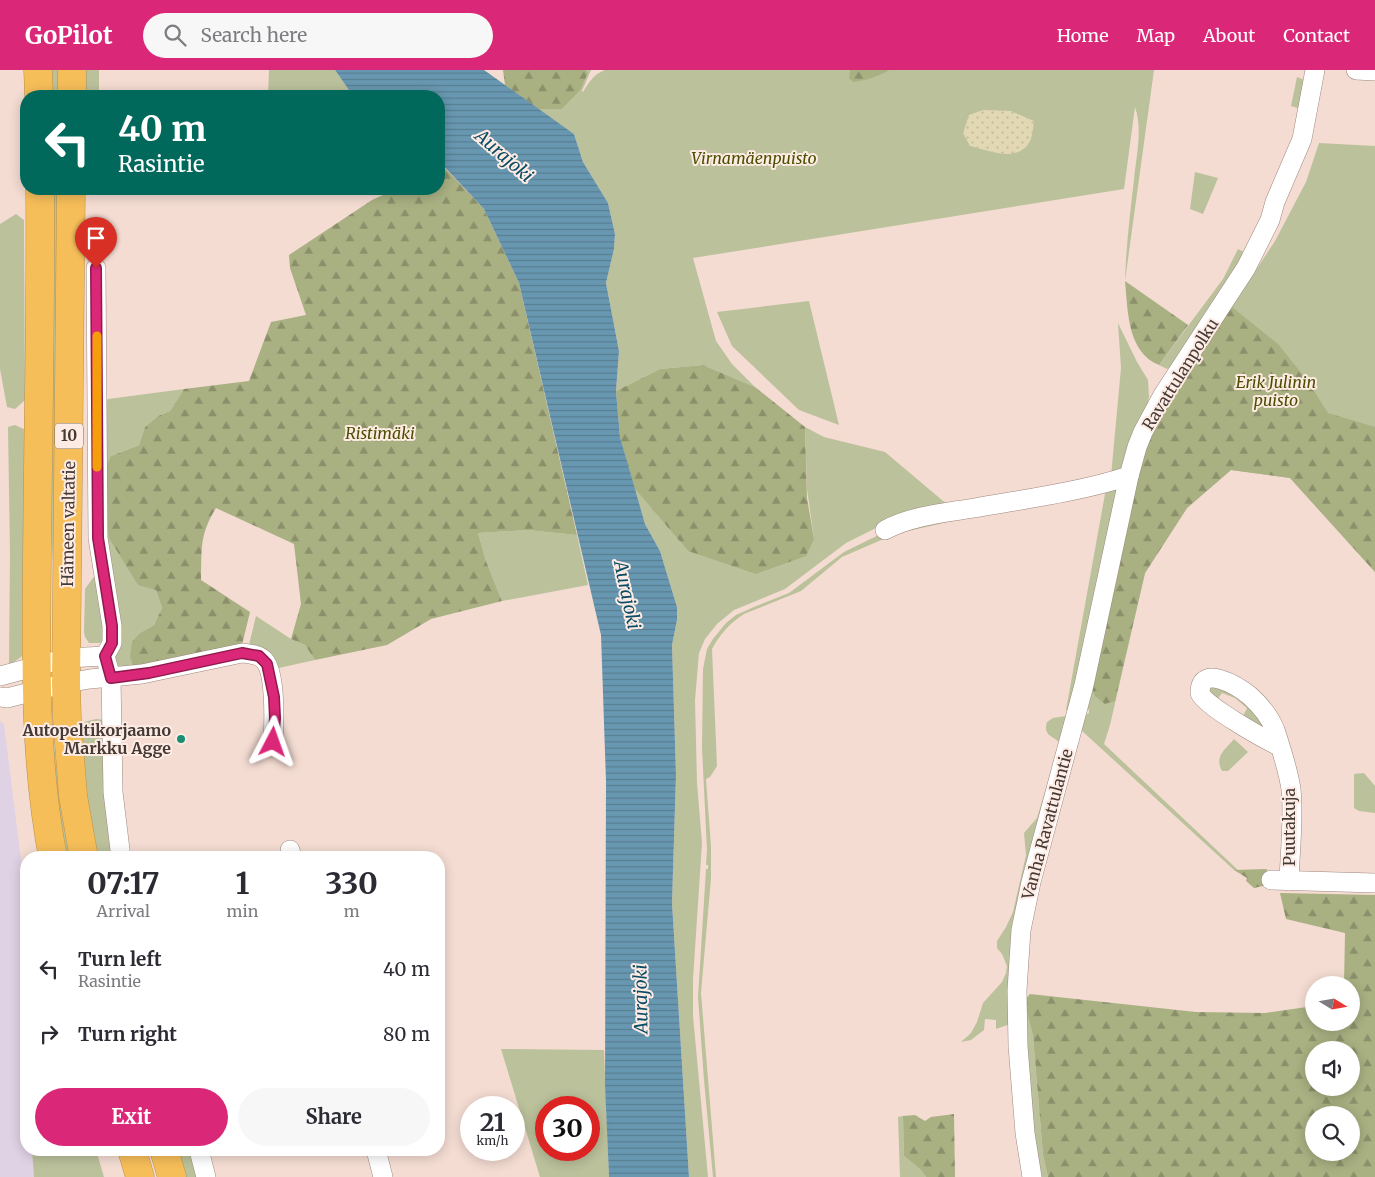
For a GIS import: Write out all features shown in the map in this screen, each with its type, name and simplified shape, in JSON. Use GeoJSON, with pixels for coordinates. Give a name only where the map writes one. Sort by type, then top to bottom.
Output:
{"type":"FeatureCollection","features":[{"type":"Feature","properties":{"kind":"highway"},"geometry":{"type":"LineString","coordinates":[[38,70],[39,90]]}},
{"type":"Feature","properties":{"kind":"highway"},"geometry":{"type":"LineString","coordinates":[[72,70],[72,90]]}},
{"type":"Feature","properties":{"kind":"highway","name":"Hämeen valtatie"},"geometry":{"type":"LineString","coordinates":[[40,195],[41,314],[36,679],[37,720],[45,805],[52,851]]}},
{"type":"Feature","properties":{"kind":"highway","name":"Hämeen valtatie"},"geometry":{"type":"LineString","coordinates":[[71,195],[68,727],[73,796],[83,851]]}},
{"type":"Feature","properties":{"kind":"highway"},"geometry":{"type":"LineString","coordinates":[[134,1156],[140,1177]]}},
{"type":"Feature","properties":{"kind":"highway"},"geometry":{"type":"LineString","coordinates":[[166,1156],[172,1177]]}},
{"type":"Feature","properties":{"kind":"street","name":"Ravattulanpolku"},"geometry":{"type":"LineString","coordinates":[[1129,476],[1143,432],[1163,395],[1246,268],[1270,220],[1275,202],[1302,140],[1315,70]]}},
{"type":"Feature","properties":{"kind":"street"},"geometry":{"type":"LineString","coordinates":[[1356,70],[1375,71]]}},
{"type":"Feature","properties":{"kind":"street"},"geometry":{"type":"LineString","coordinates":[[0,676],[36,679],[67,671],[105,656],[112,643],[112,626],[98,538],[96,268]]}},
{"type":"Feature","properties":{"kind":"street"},"geometry":{"type":"LineString","coordinates":[[884,530],[905,521],[1110,482],[1129,476]]}},
{"type":"Feature","properties":{"kind":"street","name":"Vanha Ravattulantie"},"geometry":{"type":"LineString","coordinates":[[1032,1177],[1025,1133],[1018,1046],[1017,990],[1021,930],[1030,888],[1084,685],[1129,476]]}},
{"type":"Feature","properties":{"kind":"street"},"geometry":{"type":"LineString","coordinates":[[0,697],[7,698],[36,679],[67,671],[111,678],[149,673],[242,653],[259,656],[267,664],[274,697],[273,742]]}},
{"type":"Feature","properties":{"kind":"street"},"geometry":{"type":"LineString","coordinates":[[105,656],[111,678],[113,792],[120,851]]}},
{"type":"Feature","properties":{"kind":"street","name":"Puutakuja"},"geometry":{"type":"LineString","coordinates":[[1279,746],[1288,773],[1292,807],[1280,880],[1375,884]]}},
{"type":"Feature","properties":{"kind":"street"},"geometry":{"type":"LineString","coordinates":[[201,1156],[206,1177]]}},
{"type":"Feature","properties":{"kind":"street"},"geometry":{"type":"LineString","coordinates":[[378,1156],[383,1177]]}},
{"type":"Feature","properties":{"kind":"shaded area"},"geometry":{"type":"Polygon","coordinates":[[[0,721],[4,724],[20,852],[20,1156],[32,1156],[34,1177],[0,1177],[0,721]]]}},
{"type":"Feature","properties":{"kind":"green space"},"geometry":{"type":"Polygon","coordinates":[[[47,70],[63,70],[63,90],[48,90],[47,70]]]}},
{"type":"Feature","properties":{"kind":"green space"},"geometry":{"type":"Polygon","coordinates":[[[81,70],[99,70],[99,90],[81,90],[81,70]]]}},
{"type":"Feature","properties":{"kind":"green space"},"geometry":{"type":"Polygon","coordinates":[[[269,70],[335,70],[349,90],[268,90],[269,70]]]}},
{"type":"Feature","properties":{"kind":"green space"},"geometry":{"type":"Polygon","coordinates":[[[503,70],[586,70],[588,73],[580,91],[562,109],[538,109],[505,85],[503,70]]]}},
{"type":"Feature","properties":{"kind":"green space","name":"Virnamäenpuisto"},"geometry":{"type":"Polygon","coordinates":[[[586,70],[591,70],[583,92],[595,76],[605,70],[1154,70],[1125,281],[1128,230],[1138,144],[1138,125],[1135,107],[1124,189],[693,258],[716,341],[732,364],[755,387],[703,365],[660,369],[616,391],[619,351],[606,283],[614,249],[615,234],[608,203],[583,162],[574,134],[538,109],[562,109],[580,91],[588,73],[586,70]]]}},
{"type":"Feature","properties":{"kind":"green space"},"geometry":{"type":"Polygon","coordinates":[[[850,70],[889,70],[872,78],[853,82],[849,78],[850,70]]]}},
{"type":"Feature","properties":{"kind":"green space"},"geometry":{"type":"Polygon","coordinates":[[[1297,77],[1307,81],[1301,109],[1291,106],[1297,77]]]}},
{"type":"Feature","properties":{"kind":"green space","name":"Erik Julinin puisto"},"geometry":{"type":"Polygon","coordinates":[[[1319,143],[1375,146],[1375,572],[1290,478],[1231,470],[1187,508],[1145,573],[1104,744],[1238,870],[1234,870],[1081,730],[1084,716],[1089,713],[1089,710],[1083,707],[1216,331],[1275,241],[1306,182],[1319,143]]]}},
{"type":"Feature","properties":{"kind":"green space","name":"Ristimäki"},"geometry":{"type":"Polygon","coordinates":[[[445,168],[484,209],[519,283],[577,535],[527,530],[478,533],[486,561],[502,601],[431,619],[387,645],[315,660],[305,645],[291,639],[301,604],[294,544],[216,508],[202,542],[201,580],[250,612],[242,645],[135,669],[130,657],[132,642],[140,633],[154,625],[162,608],[156,590],[138,585],[109,538],[104,497],[106,467],[111,456],[139,445],[145,427],[158,416],[170,411],[184,389],[249,381],[271,322],[306,315],[290,268],[289,255],[372,200],[383,195],[445,195],[445,168]]]}},
{"type":"Feature","properties":{"kind":"green space"},"geometry":{"type":"Polygon","coordinates":[[[1195,172],[1218,178],[1203,214],[1190,209],[1195,172]]]}},
{"type":"Feature","properties":{"kind":"green space"},"geometry":{"type":"Polygon","coordinates":[[[49,195],[62,195],[53,631],[53,563],[50,513],[49,195]]]}},
{"type":"Feature","properties":{"kind":"green space"},"geometry":{"type":"Polygon","coordinates":[[[16,214],[24,220],[25,400],[15,409],[7,407],[0,369],[0,224],[16,214]]]}},
{"type":"Feature","properties":{"kind":"green space"},"geometry":{"type":"Polygon","coordinates":[[[1238,249],[1248,254],[1177,362],[1167,369],[1159,365],[1223,279],[1238,249]]]}},
{"type":"Feature","properties":{"kind":"green space"},"geometry":{"type":"Polygon","coordinates":[[[1125,281],[1188,325],[1159,365],[1148,359],[1135,341],[1129,317],[1125,281]]]}},
{"type":"Feature","properties":{"kind":"green space"},"geometry":{"type":"Polygon","coordinates":[[[809,301],[839,425],[799,410],[732,346],[717,312],[809,301]]]}},
{"type":"Feature","properties":{"kind":"green space"},"geometry":{"type":"Polygon","coordinates":[[[1232,307],[1278,344],[1307,380],[1328,413],[1375,427],[1375,572],[1290,478],[1231,470],[1187,508],[1145,573],[1115,701],[1105,704],[1095,696],[1090,685],[1133,484],[1157,416],[1232,307]]]}},
{"type":"Feature","properties":{"kind":"green space"},"geometry":{"type":"Polygon","coordinates":[[[1118,323],[1148,380],[1149,397],[1146,412],[1128,464],[1111,476],[1121,368],[1118,323]]]}},
{"type":"Feature","properties":{"kind":"green space"},"geometry":{"type":"Polygon","coordinates":[[[703,365],[755,387],[805,427],[807,498],[814,539],[806,556],[756,574],[688,551],[634,488],[620,437],[616,391],[660,369],[703,365]]]}},
{"type":"Feature","properties":{"kind":"green space"},"geometry":{"type":"Polygon","coordinates":[[[184,389],[170,411],[158,416],[145,427],[139,445],[111,456],[162,608],[154,625],[140,633],[135,669],[121,668],[116,665],[100,497],[103,402],[108,399],[184,389]]]}},
{"type":"Feature","properties":{"kind":"green space"},"geometry":{"type":"Polygon","coordinates":[[[15,425],[26,430],[28,648],[21,657],[9,664],[8,427],[15,425]]]}},
{"type":"Feature","properties":{"kind":"green space"},"geometry":{"type":"Polygon","coordinates":[[[805,427],[824,437],[885,452],[949,506],[900,516],[846,543],[785,589],[734,610],[717,624],[705,639],[699,653],[695,700],[697,783],[702,843],[693,979],[693,1016],[708,1177],[689,1177],[672,903],[676,775],[672,645],[677,620],[677,607],[660,551],[645,524],[634,488],[688,551],[814,539],[807,489],[805,427]]]}},
{"type":"Feature","properties":{"kind":"green space"},"geometry":{"type":"Polygon","coordinates":[[[1114,485],[1120,488],[1120,491],[1075,701],[1071,711],[1066,710],[1105,494],[1101,491],[983,514],[895,534],[842,557],[801,591],[744,614],[730,625],[712,649],[717,766],[710,777],[706,779],[711,847],[711,878],[701,993],[716,1177],[713,1177],[698,997],[706,869],[708,869],[708,865],[706,865],[707,850],[702,748],[703,669],[707,649],[726,623],[736,615],[789,593],[844,552],[895,527],[910,522],[972,510],[1114,485]]]}},
{"type":"Feature","properties":{"kind":"green space"},"geometry":{"type":"Polygon","coordinates":[[[527,530],[577,535],[588,585],[502,601],[486,561],[478,533],[527,530]]]}},
{"type":"Feature","properties":{"kind":"green space"},"geometry":{"type":"Polygon","coordinates":[[[98,571],[106,627],[103,640],[100,643],[89,643],[84,632],[85,589],[98,571]]]}},
{"type":"Feature","properties":{"kind":"green space"},"geometry":{"type":"Polygon","coordinates":[[[256,616],[291,639],[305,645],[315,660],[274,669],[248,649],[256,616]]]}},
{"type":"Feature","properties":{"kind":"green space"},"geometry":{"type":"Polygon","coordinates":[[[1212,684],[1246,699],[1267,731],[1243,716],[1247,708],[1235,698],[1222,693],[1216,701],[1206,686],[1212,684]]]}},
{"type":"Feature","properties":{"kind":"green space"},"geometry":{"type":"Polygon","coordinates":[[[1066,716],[1013,1023],[996,1029],[996,1020],[985,1019],[984,1030],[971,1040],[961,1042],[971,1033],[983,1003],[1002,982],[1006,973],[1007,966],[997,948],[997,941],[1013,912],[1026,855],[1024,833],[1037,818],[1060,742],[1047,732],[1046,726],[1047,722],[1053,718],[1066,716]]]}},
{"type":"Feature","properties":{"kind":"green space"},"geometry":{"type":"Polygon","coordinates":[[[96,719],[105,720],[116,851],[92,851],[80,723],[96,719]]]}},
{"type":"Feature","properties":{"kind":"green space"},"geometry":{"type":"Polygon","coordinates":[[[52,724],[60,803],[72,851],[61,851],[46,725],[52,724]]]}},
{"type":"Feature","properties":{"kind":"green space"},"geometry":{"type":"Polygon","coordinates":[[[1234,739],[1248,752],[1228,771],[1222,771],[1219,761],[1220,757],[1234,739]]]}},
{"type":"Feature","properties":{"kind":"green space"},"geometry":{"type":"Polygon","coordinates":[[[1364,773],[1375,786],[1375,813],[1359,811],[1354,808],[1354,774],[1364,773]]]}},
{"type":"Feature","properties":{"kind":"green space"},"geometry":{"type":"Polygon","coordinates":[[[1267,869],[1263,886],[1254,888],[1246,881],[1247,878],[1234,870],[1267,869]]]}},
{"type":"Feature","properties":{"kind":"green space"},"geometry":{"type":"Polygon","coordinates":[[[1280,893],[1375,895],[1375,1177],[1048,1177],[1043,1155],[1033,1036],[1024,1001],[1030,994],[1196,1012],[1265,1013],[1305,1007],[1305,1031],[1360,1031],[1360,976],[1344,976],[1345,933],[1286,919],[1280,893]]]}},
{"type":"Feature","properties":{"kind":"green space"},"geometry":{"type":"Polygon","coordinates":[[[1024,1001],[1033,1036],[1043,1155],[1048,1177],[1039,1177],[1027,1101],[1024,1001]]]}},
{"type":"Feature","properties":{"kind":"green space"},"geometry":{"type":"Polygon","coordinates":[[[501,1049],[604,1050],[609,1177],[540,1177],[535,1161],[600,1161],[600,1096],[535,1096],[535,1161],[525,1128],[525,1096],[515,1096],[501,1049]]]}},
{"type":"Feature","properties":{"kind":"green space"},"geometry":{"type":"Polygon","coordinates":[[[954,1114],[955,1177],[926,1177],[921,1170],[904,1156],[903,1116],[915,1115],[925,1121],[931,1117],[954,1114]]]}},
{"type":"Feature","properties":{"kind":"green space"},"geometry":{"type":"Polygon","coordinates":[[[903,1116],[904,1156],[921,1170],[926,1177],[900,1177],[898,1117],[903,1116]]]}},
{"type":"Feature","properties":{"kind":"green space"},"geometry":{"type":"Polygon","coordinates":[[[32,1156],[98,1156],[104,1177],[34,1177],[32,1156]]]}},
{"type":"Feature","properties":{"kind":"green space"},"geometry":{"type":"Polygon","coordinates":[[[177,1156],[193,1156],[200,1177],[185,1177],[177,1156]]]}},
{"type":"Feature","properties":{"kind":"sand"},"geometry":{"type":"Polygon","coordinates":[[[983,110],[1011,111],[1034,121],[1031,139],[1025,148],[1018,152],[1002,154],[970,146],[963,133],[969,115],[983,110]]]}},
{"type":"Feature","properties":{"kind":"water","name":"Aurajoki"},"geometry":{"type":"Polygon","coordinates":[[[335,70],[484,70],[574,134],[583,162],[608,203],[615,234],[614,249],[606,283],[619,351],[616,391],[620,437],[645,524],[660,551],[677,607],[677,620],[672,645],[676,775],[672,903],[689,1177],[609,1177],[605,1085],[606,781],[601,635],[519,283],[484,209],[445,167],[445,90],[349,90],[335,70]]]}},
{"type":"Feature","properties":{"kind":"slow traffic"},"geometry":{"type":"LineString","coordinates":[[97,336],[97,467]]}},
{"type":"Feature","properties":{"kind":"place","name":"Autopeltikorjaamo Markku Agge"},"geometry":{"type":"Point","coordinates":[181,739]}},
{"type":"Feature","properties":{"kind":"route"},"geometry":{"type":"LineString","coordinates":[[96,268],[98,538],[111,614],[112,643],[105,656],[111,678],[149,673],[242,653],[259,656],[267,664],[274,697],[273,742]]}}]}
